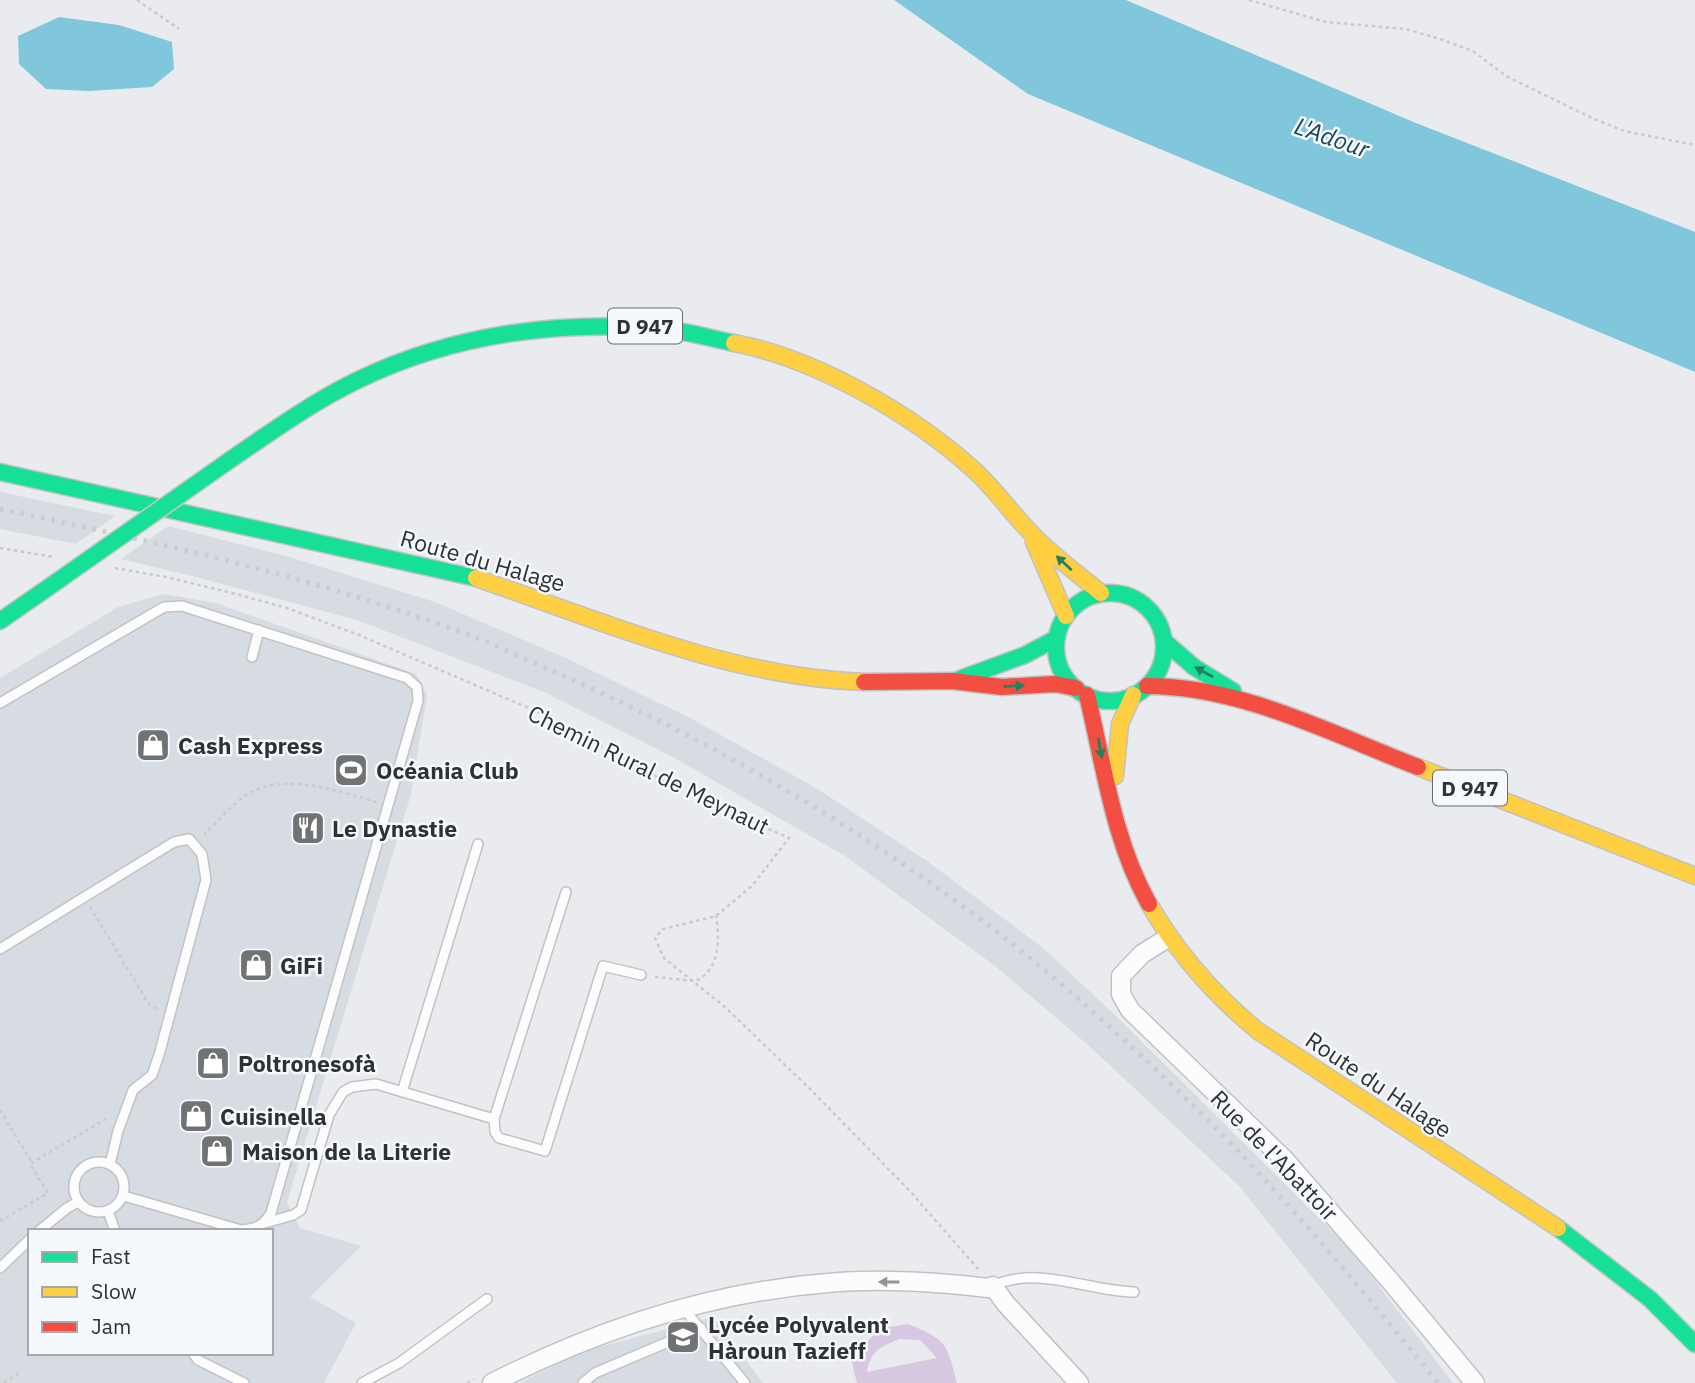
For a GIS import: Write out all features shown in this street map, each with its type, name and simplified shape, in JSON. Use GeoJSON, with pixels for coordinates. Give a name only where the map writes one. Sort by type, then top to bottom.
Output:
{"type":"FeatureCollection","features":[{"type":"Feature","properties":{"kind":"main road","name":"D 947"},"geometry":{"type":"LineString","coordinates":[[0,621],[285,422],[342,387],[398,362],[459,342],[521,330],[575,325],[641,326],[708,337],[773,352],[881,400],[976,471],[1013,509],[1029,530],[1066,566],[1101,593]]}},
{"type":"Feature","properties":{"kind":"main road","name":"Route du Halage"},"geometry":{"type":"LineString","coordinates":[[0,472],[461,573],[677,647],[727,661],[805,677],[905,683],[953,681],[1002,687],[1055,684],[1082,692],[1131,864],[1145,897],[1194,970],[1235,1012],[1301,1060],[1576,1242],[1651,1300],[1695,1343]]}},
{"type":"Feature","properties":{"kind":"main road","name":"D 947"},"geometry":{"type":"LineString","coordinates":[[1029,530],[1066,616]]}},
{"type":"Feature","properties":{"kind":"main road"},"geometry":{"type":"LineString","coordinates":[[1101,593],[1130,596],[1143,603],[1161,627],[1164,641],[1163,658],[1157,673],[1140,691],[1110,701],[1082,692],[1067,678],[1060,666],[1057,638],[1066,616],[1076,605],[1101,593]]}},
{"type":"Feature","properties":{"kind":"main road","name":"Route du Halage"},"geometry":{"type":"LineString","coordinates":[[953,681],[1025,655],[1057,638]]}},
{"type":"Feature","properties":{"kind":"main road","name":"D 947"},"geometry":{"type":"LineString","coordinates":[[1164,641],[1194,667],[1246,700]]}},
{"type":"Feature","properties":{"kind":"main road","name":"D 947"},"geometry":{"type":"LineString","coordinates":[[1140,691],[1169,685],[1246,700],[1695,876]]}},
{"type":"Feature","properties":{"kind":"main road","name":"Route du Halage"},"geometry":{"type":"LineString","coordinates":[[1112,802],[1120,724],[1140,691]]}},
{"type":"Feature","properties":{"kind":"street","name":"Rue de l'Abattoir"},"geometry":{"type":"LineString","coordinates":[[1170,937],[1142,954],[1121,976],[1121,993],[1130,1010],[1284,1158],[1475,1383]]}},
{"type":"Feature","properties":{"kind":"street"},"geometry":{"type":"LineString","coordinates":[[492,1383],[548,1355],[645,1318],[737,1295],[829,1283],[918,1282],[988,1288],[993,1286],[1006,1304],[1079,1383]]}},
{"type":"Feature","properties":{"kind":"lane"},"geometry":{"type":"LineString","coordinates":[[0,704],[164,607],[182,606],[407,678],[416,687],[418,701],[271,1213],[265,1223]]}},
{"type":"Feature","properties":{"kind":"lane"},"geometry":{"type":"LineString","coordinates":[[252,657],[259,630]]}},
{"type":"Feature","properties":{"kind":"lane"},"geometry":{"type":"LineString","coordinates":[[0,949],[174,842],[189,839],[201,854],[206,880],[152,1075],[133,1090],[122,1116],[110,1164]]}},
{"type":"Feature","properties":{"kind":"lane"},"geometry":{"type":"LineString","coordinates":[[402,1092],[478,844]]}},
{"type":"Feature","properties":{"kind":"lane"},"geometry":{"type":"LineString","coordinates":[[566,892],[494,1119],[495,1132],[499,1138],[545,1151],[603,967],[641,975]]}},
{"type":"Feature","properties":{"kind":"lane"},"geometry":{"type":"LineString","coordinates":[[254,1229],[301,1210],[329,1115],[343,1092],[352,1087],[376,1084],[494,1119]]}},
{"type":"Feature","properties":{"kind":"lane"},"geometry":{"type":"LineString","coordinates":[[94,1162],[110,1164],[121,1174],[124,1196],[115,1208],[108,1212],[92,1212],[78,1202],[74,1186],[80,1171],[94,1162]]}},
{"type":"Feature","properties":{"kind":"lane"},"geometry":{"type":"LineString","coordinates":[[124,1196],[238,1229]]}},
{"type":"Feature","properties":{"kind":"lane"},"geometry":{"type":"LineString","coordinates":[[42,1229],[78,1202]]}},
{"type":"Feature","properties":{"kind":"lane"},"geometry":{"type":"LineString","coordinates":[[108,1212],[114,1229]]}},
{"type":"Feature","properties":{"kind":"lane"},"geometry":{"type":"LineString","coordinates":[[0,1268],[28,1242]]}},
{"type":"Feature","properties":{"kind":"lane"},"geometry":{"type":"LineString","coordinates":[[993,1286],[1004,1280],[1025,1276],[1115,1292],[1134,1292]]}},
{"type":"Feature","properties":{"kind":"lane"},"geometry":{"type":"LineString","coordinates":[[362,1383],[399,1363],[487,1299]]}},
{"type":"Feature","properties":{"kind":"lane"},"geometry":{"type":"LineString","coordinates":[[683,1308],[745,1383]]}},
{"type":"Feature","properties":{"kind":"lane"},"geometry":{"type":"LineString","coordinates":[[583,1383],[595,1373],[701,1328]]}},
{"type":"Feature","properties":{"kind":"lane"},"geometry":{"type":"LineString","coordinates":[[194,1355],[198,1360],[244,1383]]}},
{"type":"Feature","properties":{"kind":"path"},"geometry":{"type":"LineString","coordinates":[[137,0],[179,29]]}},
{"type":"Feature","properties":{"kind":"path"},"geometry":{"type":"LineString","coordinates":[[1249,0],[1326,22],[1406,29],[1440,39],[1473,51],[1506,76],[1592,118],[1624,131],[1695,145]]}},
{"type":"Feature","properties":{"kind":"path"},"geometry":{"type":"LineString","coordinates":[[0,548],[56,558]]}},
{"type":"Feature","properties":{"kind":"path","name":"Chemin Rural de Meynaut"},"geometry":{"type":"LineString","coordinates":[[111,567],[236,594],[287,608],[359,635],[547,716],[681,790],[789,838],[752,886],[716,916],[663,929],[655,938],[664,958],[725,1007],[794,1073],[880,1161],[993,1286]]}},
{"type":"Feature","properties":{"kind":"path"},"geometry":{"type":"LineString","coordinates":[[194,845],[251,792],[278,783],[324,787],[388,805]]}},
{"type":"Feature","properties":{"kind":"path"},"geometry":{"type":"LineString","coordinates":[[85,898],[147,1002],[152,1007],[169,1013]]}},
{"type":"Feature","properties":{"kind":"path"},"geometry":{"type":"LineString","coordinates":[[641,975],[695,981],[708,971],[717,950],[719,934],[716,916]]}},
{"type":"Feature","properties":{"kind":"path"},"geometry":{"type":"LineString","coordinates":[[0,1110],[48,1194],[0,1221]]}},
{"type":"Feature","properties":{"kind":"path"},"geometry":{"type":"LineString","coordinates":[[32,1163],[114,1114],[122,1116]]}},
{"type":"Feature","properties":{"kind":"path"},"geometry":{"type":"LineString","coordinates":[[4,1383],[19,1373]]}},
{"type":"Feature","properties":{"kind":"shaded area"},"geometry":{"type":"Polygon","coordinates":[[[0,492],[115,516],[76,544],[0,529],[0,492]]]}},
{"type":"Feature","properties":{"kind":"shaded area"},"geometry":{"type":"Polygon","coordinates":[[[168,526],[286,556],[435,602],[568,659],[690,718],[816,788],[927,861],[1043,948],[1114,1014],[1352,1251],[1453,1383],[1397,1383],[1239,1186],[1087,1044],[995,966],[845,856],[673,757],[544,692],[357,620],[121,559],[168,526]]]}},
{"type":"Feature","properties":{"kind":"shaded area"},"geometry":{"type":"Polygon","coordinates":[[[164,594],[216,603],[416,674],[427,695],[411,794],[287,1202],[300,1228],[361,1246],[310,1297],[356,1323],[324,1383],[0,1383],[0,678],[118,607],[164,594]]]}},
{"type":"Feature","properties":{"kind":"shaded area","name":"Lycée Polyvalent Hàroun Tazieff"},"geometry":{"type":"Polygon","coordinates":[[[713,1317],[763,1383],[520,1383],[580,1352],[713,1317]]]}},
{"type":"Feature","properties":{"kind":"shaded area"},"geometry":{"type":"Polygon","coordinates":[[[908,1324],[938,1339],[951,1359],[957,1383],[857,1383],[849,1351],[861,1347],[882,1328],[908,1324]],[[900,1339],[882,1347],[871,1359],[867,1372],[937,1358],[920,1340],[900,1339]]]}},
{"type":"Feature","properties":{"kind":"water","name":"L'Adour"},"geometry":{"type":"Polygon","coordinates":[[[894,0],[1126,0],[1416,123],[1695,232],[1695,372],[1028,94],[894,0]]]}},
{"type":"Feature","properties":{"kind":"water"},"geometry":{"type":"Polygon","coordinates":[[[59,17],[119,25],[172,42],[174,69],[152,87],[89,91],[46,89],[19,64],[18,36],[59,17]]]}},
{"type":"Feature","properties":{"kind":"railway"},"geometry":{"type":"LineString","coordinates":[[0,509],[245,565],[366,600],[485,641],[681,732],[739,763],[851,830],[1010,942],[1153,1067],[1261,1175],[1438,1383]]}},
{"type":"Feature","properties":{"kind":"traffic: fast"},"geometry":{"type":"LineString","coordinates":[[230,460],[307,408],[356,381],[432,351],[471,341],[550,329],[631,327],[672,330],[734,343]]}},
{"type":"Feature","properties":{"kind":"traffic: fast"},"geometry":{"type":"LineString","coordinates":[[59,580],[230,460]]}},
{"type":"Feature","properties":{"kind":"traffic: fast"},"geometry":{"type":"LineString","coordinates":[[0,472],[476,578]]}},
{"type":"Feature","properties":{"kind":"traffic: fast"},"geometry":{"type":"LineString","coordinates":[[0,621],[59,580]]}},
{"type":"Feature","properties":{"kind":"traffic: fast"},"geometry":{"type":"LineString","coordinates":[[1110,593],[1131,597],[1148,609],[1160,626],[1164,647],[1160,668],[1148,685],[1131,697],[1110,701],[1089,697],[1072,685],[1060,668],[1056,647],[1060,626],[1072,609],[1089,597],[1110,593]]}},
{"type":"Feature","properties":{"kind":"traffic: fast"},"geometry":{"type":"LineString","coordinates":[[960,679],[1025,655],[1057,638]]}},
{"type":"Feature","properties":{"kind":"traffic: fast"},"geometry":{"type":"LineString","coordinates":[[1164,641],[1194,667],[1233,691]]}},
{"type":"Feature","properties":{"kind":"traffic: fast"},"geometry":{"type":"LineString","coordinates":[[1558,1228],[1650,1299],[1695,1344]]}},
{"type":"Feature","properties":{"kind":"traffic: slow"},"geometry":{"type":"LineString","coordinates":[[734,343],[766,351],[830,375],[893,409],[974,470],[1040,542],[1101,593]]}},
{"type":"Feature","properties":{"kind":"traffic: slow"},"geometry":{"type":"LineString","coordinates":[[1034,542],[1066,616]]}},
{"type":"Feature","properties":{"kind":"traffic: slow"},"geometry":{"type":"LineString","coordinates":[[476,578],[715,658],[764,670],[864,682]]}},
{"type":"Feature","properties":{"kind":"traffic: slow"},"geometry":{"type":"LineString","coordinates":[[1115,776],[1120,724],[1133,695]]}},
{"type":"Feature","properties":{"kind":"traffic: slow"},"geometry":{"type":"LineString","coordinates":[[1418,767],[1695,876]]}},
{"type":"Feature","properties":{"kind":"traffic: slow"},"geometry":{"type":"LineString","coordinates":[[1149,904],[1198,973],[1226,1003],[1258,1031],[1558,1228]]}},
{"type":"Feature","properties":{"kind":"traffic: jam"},"geometry":{"type":"LineString","coordinates":[[864,682],[952,681],[1002,687],[1055,684],[1076,688]]}},
{"type":"Feature","properties":{"kind":"traffic: jam"},"geometry":{"type":"LineString","coordinates":[[1147,686],[1182,688],[1251,703],[1286,714],[1418,767]]}},
{"type":"Feature","properties":{"kind":"traffic: jam"},"geometry":{"type":"LineString","coordinates":[[1087,695],[1118,828],[1149,904]]}},
{"type":"Feature","properties":{"kind":"place","name":"Cash Express"},"geometry":{"type":"Point","coordinates":[153,745]}},
{"type":"Feature","properties":{"kind":"place","name":"Océania Club"},"geometry":{"type":"Point","coordinates":[351,770]}},
{"type":"Feature","properties":{"kind":"place","name":"Le Dynastie"},"geometry":{"type":"Point","coordinates":[308,828]}},
{"type":"Feature","properties":{"kind":"place","name":"GiFi"},"geometry":{"type":"Point","coordinates":[256,965]}},
{"type":"Feature","properties":{"kind":"place","name":"Poltronesofà"},"geometry":{"type":"Point","coordinates":[213,1063]}},
{"type":"Feature","properties":{"kind":"place","name":"Cuisinella"},"geometry":{"type":"Point","coordinates":[196,1116]}},
{"type":"Feature","properties":{"kind":"place","name":"Maison de la Literie"},"geometry":{"type":"Point","coordinates":[217,1151]}},
{"type":"Feature","properties":{"kind":"place","name":"Lycée Polyvalent Hàroun Tazieff"},"geometry":{"type":"Point","coordinates":[683,1337]}}]}
